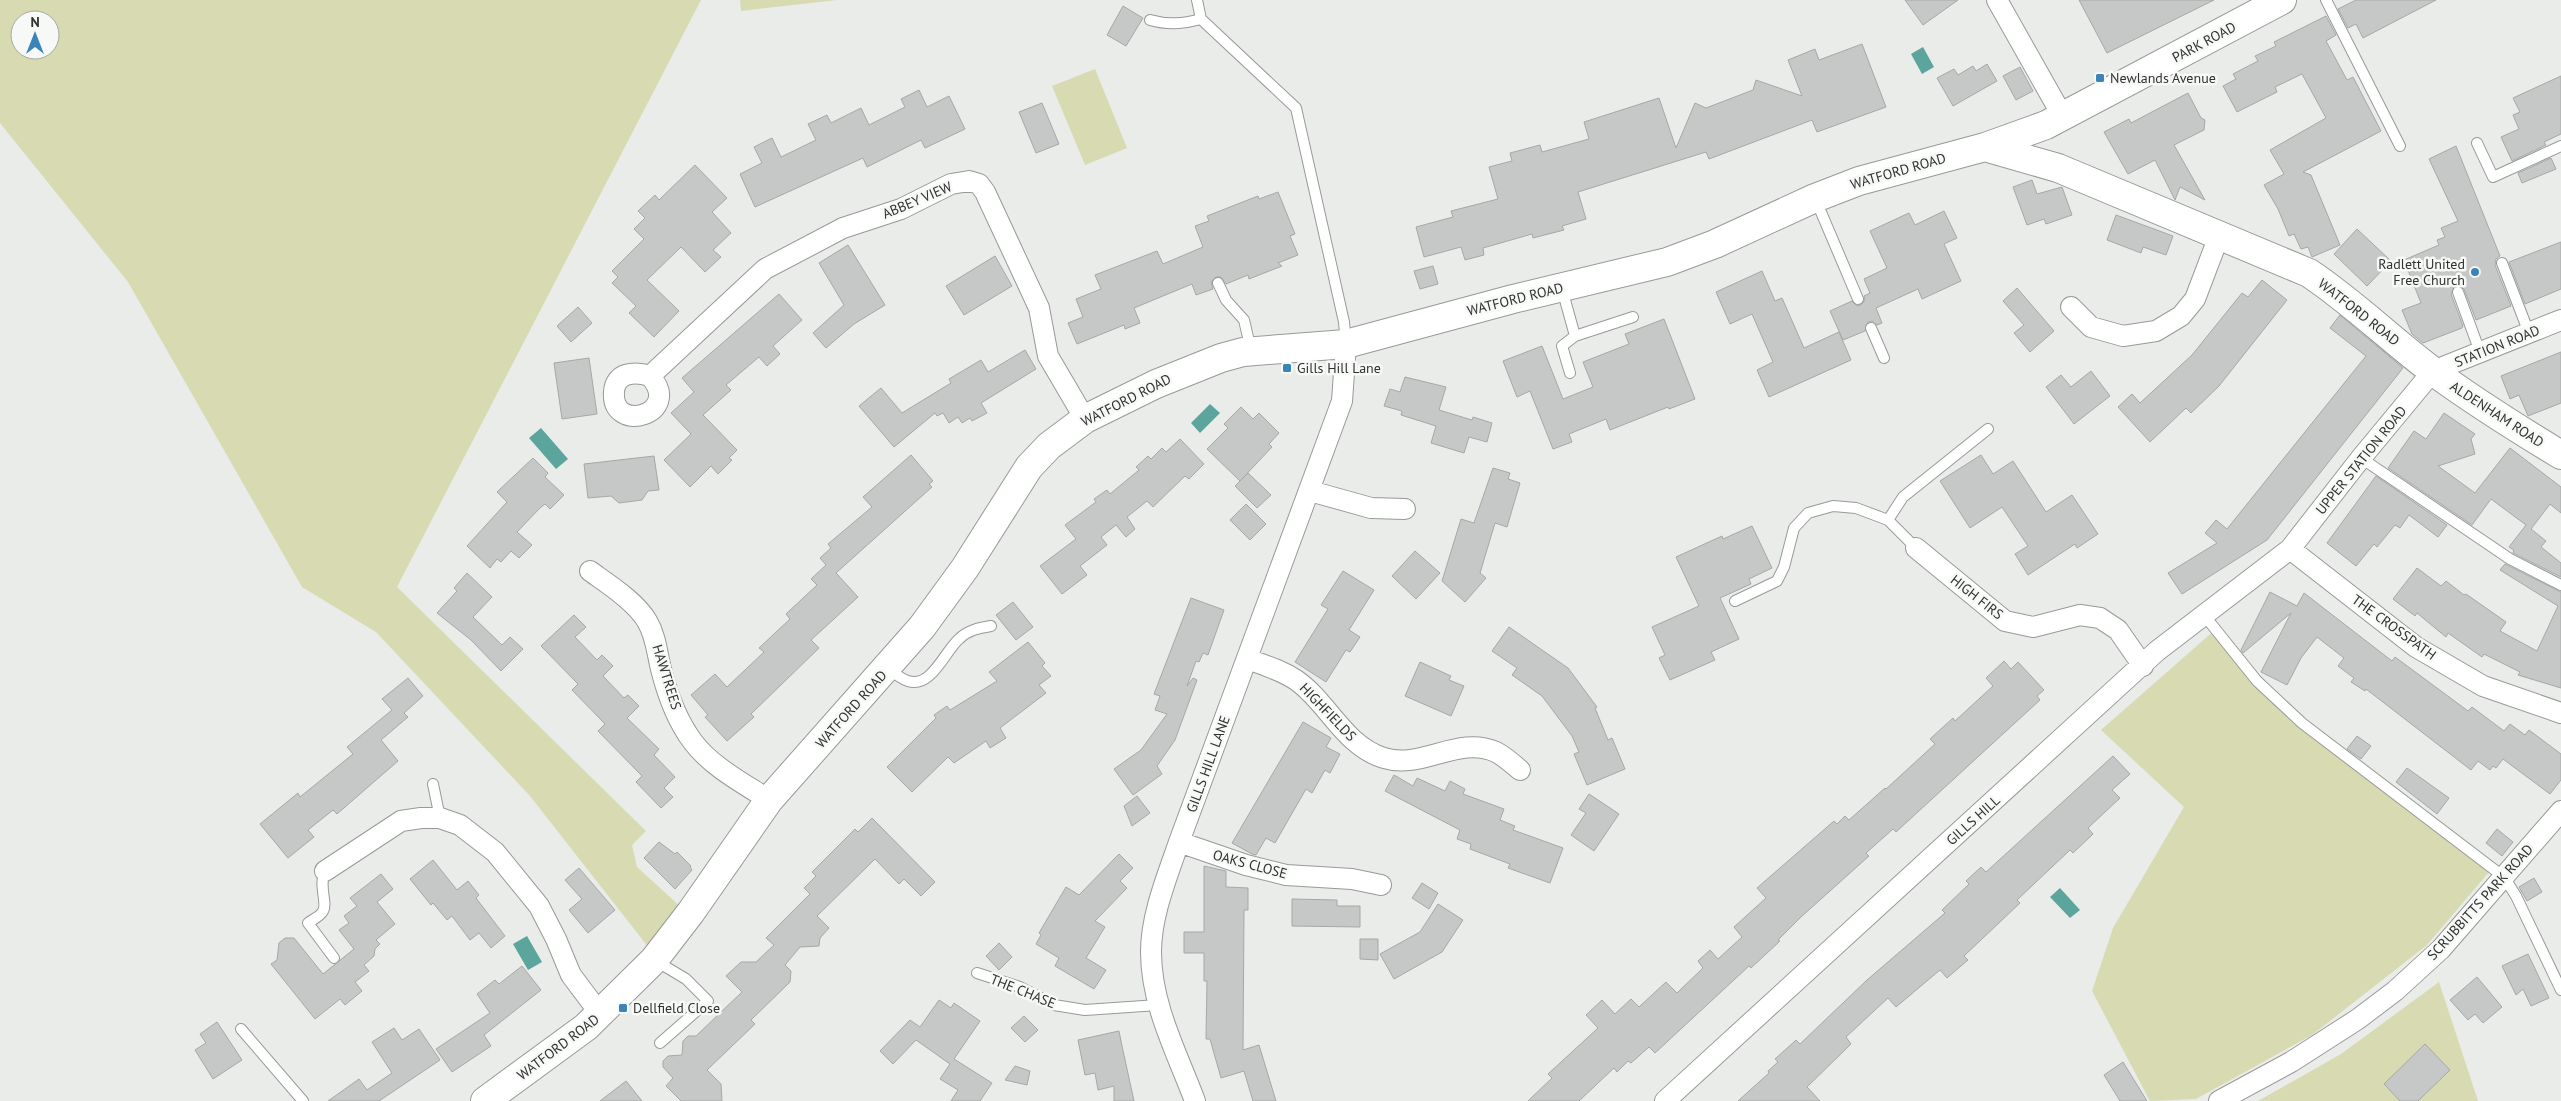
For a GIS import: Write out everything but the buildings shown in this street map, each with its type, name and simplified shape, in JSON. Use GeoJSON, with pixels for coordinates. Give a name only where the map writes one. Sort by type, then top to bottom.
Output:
{"type":"FeatureCollection","features":[{"type":"Feature","properties":{"kind":"main road","name":"PARK ROAD"},"geometry":{"type":"LineString","coordinates":[[2055,121],[2282,0]]}},
{"type":"Feature","properties":{"kind":"main road","name":"WATFORD ROAD"},"geometry":{"type":"LineString","coordinates":[[485,1101],[601,1015],[654,960],[691,912],[769,800],[888,668],[922,627],[965,568],[1030,467],[1049,446],[1085,419],[1199,365],[1251,352],[1346,344],[1667,262],[1715,244],[1815,198],[1888,172],[1985,147],[2055,121]]}},
{"type":"Feature","properties":{"kind":"main road"},"geometry":{"type":"LineString","coordinates":[[2055,121],[2048,146],[2058,168]]}},
{"type":"Feature","properties":{"kind":"main road","name":"WATFORD ROAD"},"geometry":{"type":"LineString","coordinates":[[1985,147],[2058,168],[2309,274],[2342,295],[2433,371]]}},
{"type":"Feature","properties":{"kind":"main road","name":"ALDENHAM ROAD"},"geometry":{"type":"LineString","coordinates":[[2433,371],[2493,414],[2561,455]]}},
{"type":"Feature","properties":{"kind":"street"},"geometry":{"type":"LineString","coordinates":[[1997,0],[2055,121]]}},
{"type":"Feature","properties":{"kind":"street","name":"ABBEY VIEW"},"geometry":{"type":"LineString","coordinates":[[650,376],[765,269],[843,228],[901,209],[951,184],[969,181],[980,184],[985,192],[1039,308],[1048,356],[1085,419]]}},
{"type":"Feature","properties":{"kind":"street"},"geometry":{"type":"LineString","coordinates":[[2071,307],[2091,327],[2123,336],[2156,331],[2181,316],[2195,299],[2219,236]]}},
{"type":"Feature","properties":{"kind":"street","name":"STATION ROAD"},"geometry":{"type":"LineString","coordinates":[[2433,371],[2561,320]]}},
{"type":"Feature","properties":{"kind":"street","name":"GILLS HILL LANE"},"geometry":{"type":"LineString","coordinates":[[1195,1101],[1158,1005],[1151,951],[1156,913],[1179,842],[1342,401],[1346,344]]}},
{"type":"Feature","properties":{"kind":"street","name":"UPPER STATION ROAD"},"geometry":{"type":"LineString","coordinates":[[2290,549],[2361,458],[2433,371]]}},
{"type":"Feature","properties":{"kind":"street"},"geometry":{"type":"LineString","coordinates":[[1310,491],[1371,508],[1405,509]]}},
{"type":"Feature","properties":{"kind":"street","name":"HIGH FIRS"},"geometry":{"type":"LineString","coordinates":[[1916,548],[2005,620],[2033,627],[2080,615],[2100,618],[2118,630],[2143,666]]}},
{"type":"Feature","properties":{"kind":"street","name":"GILLS HILL"},"geometry":{"type":"LineString","coordinates":[[1665,1101],[2143,666],[2157,650],[2290,549]]}},
{"type":"Feature","properties":{"kind":"street","name":"THE CROSSPATH"},"geometry":{"type":"LineString","coordinates":[[2290,549],[2416,647],[2483,686],[2561,713]]}},
{"type":"Feature","properties":{"kind":"street","name":"HAWTREES"},"geometry":{"type":"LineString","coordinates":[[590,571],[617,590],[647,620],[655,641],[661,671],[675,709],[693,742],[717,765],[769,800]]}},
{"type":"Feature","properties":{"kind":"street","name":"HIGHFIELDS"},"geometry":{"type":"LineString","coordinates":[[1247,659],[1276,669],[1297,681],[1348,735],[1363,747],[1383,758],[1404,761],[1461,747],[1478,747],[1496,752],[1520,770]]}},
{"type":"Feature","properties":{"kind":"street","name":"SCRUBBITTS PARK ROAD"},"geometry":{"type":"LineString","coordinates":[[2219,1101],[2291,1062],[2358,1019],[2395,991],[2441,949],[2561,811]]}},
{"type":"Feature","properties":{"kind":"street"},"geometry":{"type":"LineString","coordinates":[[325,871],[401,821],[440,818],[460,825],[495,852],[539,906],[556,939],[571,975],[601,1015]]}},
{"type":"Feature","properties":{"kind":"street","name":"OAKS CLOSE"},"geometry":{"type":"LineString","coordinates":[[1179,842],[1246,865],[1286,875],[1352,879],[1381,885]]}},
{"type":"Feature","properties":{"kind":"lane"},"geometry":{"type":"LineString","coordinates":[[1197,0],[1201,20],[1296,108],[1344,322],[1346,344]]}},
{"type":"Feature","properties":{"kind":"lane"},"geometry":{"type":"LineString","coordinates":[[2326,0],[2400,146]]}},
{"type":"Feature","properties":{"kind":"lane"},"geometry":{"type":"LineString","coordinates":[[1150,20],[1166,24],[1184,24],[1201,20]]}},
{"type":"Feature","properties":{"kind":"lane"},"geometry":{"type":"LineString","coordinates":[[2478,142],[2493,177],[2561,146]]}},
{"type":"Feature","properties":{"kind":"lane"},"geometry":{"type":"LineString","coordinates":[[1815,198],[1858,299]]}},
{"type":"Feature","properties":{"kind":"lane"},"geometry":{"type":"LineString","coordinates":[[2502,262],[2528,333]]}},
{"type":"Feature","properties":{"kind":"lane"},"geometry":{"type":"LineString","coordinates":[[1218,283],[1226,300],[1244,320],[1251,352]]}},
{"type":"Feature","properties":{"kind":"lane"},"geometry":{"type":"LineString","coordinates":[[1561,288],[1574,336]]}},
{"type":"Feature","properties":{"kind":"lane"},"geometry":{"type":"LineString","coordinates":[[2458,292],[2480,352]]}},
{"type":"Feature","properties":{"kind":"lane"},"geometry":{"type":"LineString","coordinates":[[1570,373],[1562,346],[1574,336],[1633,317]]}},
{"type":"Feature","properties":{"kind":"lane"},"geometry":{"type":"LineString","coordinates":[[1871,328],[1884,358]]}},
{"type":"Feature","properties":{"kind":"lane"},"geometry":{"type":"LineString","coordinates":[[1888,520],[1903,497],[1988,429]]}},
{"type":"Feature","properties":{"kind":"lane"},"geometry":{"type":"LineString","coordinates":[[2361,458],[2510,559],[2561,584]]}},
{"type":"Feature","properties":{"kind":"lane"},"geometry":{"type":"LineString","coordinates":[[1735,601],[1777,581],[1784,567],[1794,528],[1808,513],[1834,506],[1856,508],[1888,520],[1916,548]]}},
{"type":"Feature","properties":{"kind":"lane"},"geometry":{"type":"LineString","coordinates":[[2204,615],[2257,680],[2302,724],[2504,877],[2516,896],[2561,990]]}},
{"type":"Feature","properties":{"kind":"lane"},"geometry":{"type":"LineString","coordinates":[[888,668],[907,681],[924,680],[933,672],[949,648],[960,637],[974,629],[991,626]]}},
{"type":"Feature","properties":{"kind":"lane"},"geometry":{"type":"LineString","coordinates":[[433,784],[440,818]]}},
{"type":"Feature","properties":{"kind":"lane"},"geometry":{"type":"LineString","coordinates":[[325,871],[321,888],[325,906],[323,912],[308,923],[334,958]]}},
{"type":"Feature","properties":{"kind":"lane"},"geometry":{"type":"LineString","coordinates":[[654,960],[686,979],[708,1001],[660,1042]]}},
{"type":"Feature","properties":{"kind":"lane","name":"THE CHASE"},"geometry":{"type":"LineString","coordinates":[[977,973],[1020,987],[1054,1005],[1085,1010],[1158,1005]]}},
{"type":"Feature","properties":{"kind":"lane"},"geometry":{"type":"LineString","coordinates":[[241,1029],[303,1101]]}},
{"type":"Feature","properties":{"kind":"green space"},"geometry":{"type":"Polygon","coordinates":[[[0,0],[701,0],[397,587],[646,831],[632,845],[637,867],[682,908],[649,948],[530,796],[376,632],[302,587],[128,282],[0,123],[0,0]]]}},
{"type":"Feature","properties":{"kind":"green space"},"geometry":{"type":"Polygon","coordinates":[[[740,0],[837,0],[741,11],[740,0]]]}},
{"type":"Feature","properties":{"kind":"green space"},"geometry":{"type":"Polygon","coordinates":[[[1095,69],[1127,148],[1085,165],[1052,86],[1095,69]]]}},
{"type":"Feature","properties":{"kind":"green space"},"geometry":{"type":"Polygon","coordinates":[[[2216,629],[2294,711],[2495,865],[2427,945],[2312,1035],[2196,1099],[2150,1101],[2092,991],[2113,928],[2184,807],[2101,730],[2216,629]]]}},
{"type":"Feature","properties":{"kind":"green space"},"geometry":{"type":"Polygon","coordinates":[[[2439,982],[2478,1101],[2258,1101],[2341,1054],[2439,982]]]}},
{"type":"Feature","properties":{"kind":"water"},"geometry":{"type":"Polygon","coordinates":[[[1923,47],[1934,67],[1922,74],[1911,54],[1923,47]]]}},
{"type":"Feature","properties":{"kind":"water"},"geometry":{"type":"Polygon","coordinates":[[[1210,404],[1220,413],[1200,433],[1191,423],[1210,404]]]}},
{"type":"Feature","properties":{"kind":"water"},"geometry":{"type":"Polygon","coordinates":[[[541,428],[568,459],[556,469],[529,438],[541,428]]]}},
{"type":"Feature","properties":{"kind":"water"},"geometry":{"type":"Polygon","coordinates":[[[2060,888],[2080,910],[2070,918],[2050,897],[2060,888]]]}},
{"type":"Feature","properties":{"kind":"water"},"geometry":{"type":"Polygon","coordinates":[[[527,936],[542,962],[528,970],[513,944],[527,936]]]}},
{"type":"Feature","properties":{"kind":"place","name":"Newlands Avenue"},"geometry":{"type":"Point","coordinates":[2100,78]}},
{"type":"Feature","properties":{"kind":"place","name":"Radlett United Free Church"},"geometry":{"type":"Point","coordinates":[2475,272]}},
{"type":"Feature","properties":{"kind":"place","name":"Gills Hill Lane"},"geometry":{"type":"Point","coordinates":[1287,368]}},
{"type":"Feature","properties":{"kind":"place","name":"Dellfield Close"},"geometry":{"type":"Point","coordinates":[623,1008]}}]}
